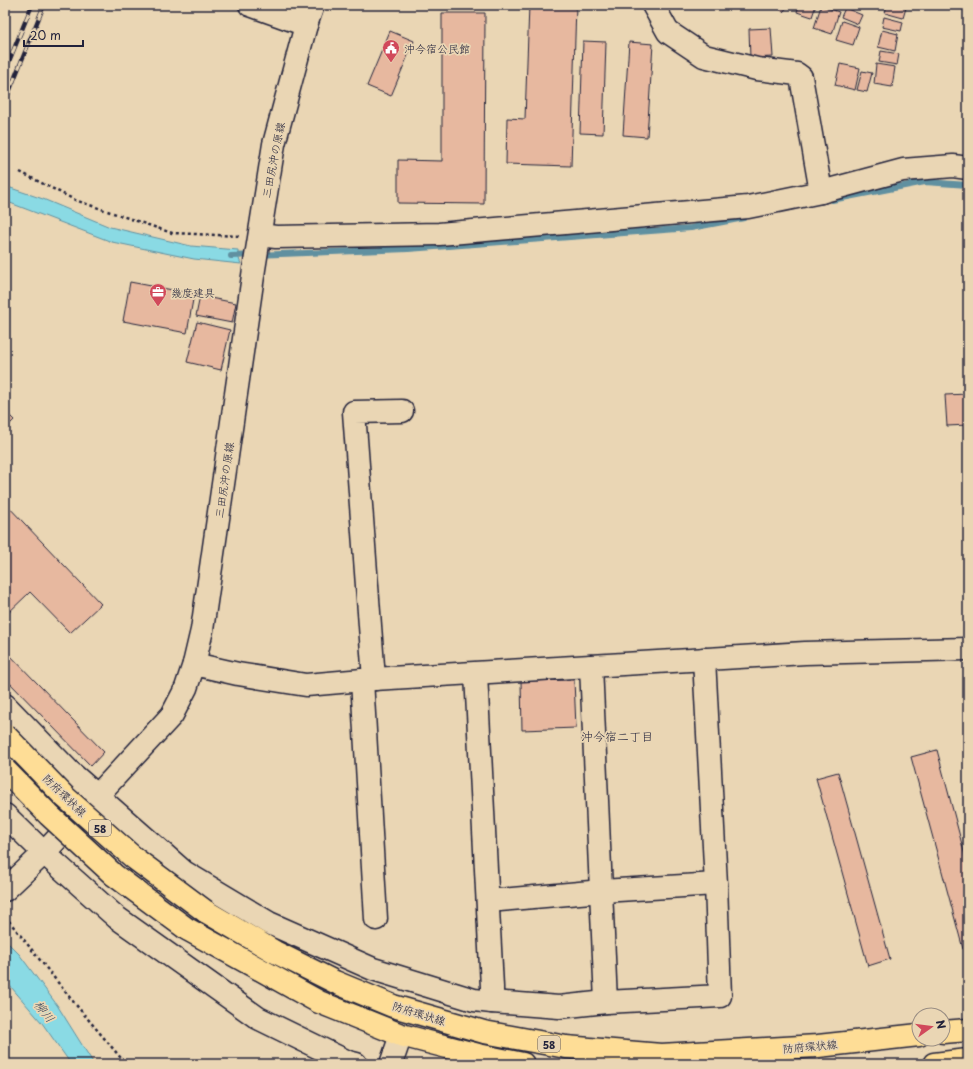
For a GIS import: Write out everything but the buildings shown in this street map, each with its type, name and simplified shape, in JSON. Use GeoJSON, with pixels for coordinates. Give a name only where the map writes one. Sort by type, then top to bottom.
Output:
{"type":"FeatureCollection","features":[{"type":"Feature","properties":{"kind":"main road","name":"防府環状線"},"geometry":{"type":"LineString","coordinates":[[5,735],[65,797],[134,858],[206,911],[275,952],[335,982],[393,1006],[484,1032],[566,1047],[661,1055],[818,1046],[911,1036]]}},
{"type":"Feature","properties":{"kind":"main road","name":"58"},"geometry":{"type":"LineString","coordinates":[[5,770],[49,815],[114,875],[187,929],[319,1002],[401,1035],[478,1055],[523,1064]]}},
{"type":"Feature","properties":{"kind":"main road"},"geometry":{"type":"LineString","coordinates":[[951,1031],[968,1030]]}},
{"type":"Feature","properties":{"kind":"main road"},"geometry":{"type":"LineString","coordinates":[[934,1064],[968,1060]]}},
{"type":"Feature","properties":{"kind":"street"},"geometry":{"type":"LineString","coordinates":[[250,5],[306,25]]}},
{"type":"Feature","properties":{"kind":"street","name":"三田尻沖の原線"},"geometry":{"type":"LineString","coordinates":[[5,890],[44,853],[172,715],[186,688],[194,664],[202,630],[274,144],[306,25],[313,5]]}},
{"type":"Feature","properties":{"kind":"street"},"geometry":{"type":"LineString","coordinates":[[653,5],[668,32],[704,56],[757,69],[796,74],[801,78],[821,192]]}},
{"type":"Feature","properties":{"kind":"street"},"geometry":{"type":"LineString","coordinates":[[257,251],[276,237],[440,234],[748,207],[821,192],[903,170],[953,166],[968,168]]}},
{"type":"Feature","properties":{"kind":"street"},"geometry":{"type":"LineString","coordinates":[[376,919],[368,680],[354,412],[402,411]]}},
{"type":"Feature","properties":{"kind":"street"},"geometry":{"type":"LineString","coordinates":[[194,664],[238,674],[306,684],[805,653],[968,649]]}},
{"type":"Feature","properties":{"kind":"street"},"geometry":{"type":"LineString","coordinates":[[5,705],[69,771],[184,872],[269,923],[373,969],[474,1000],[559,1007],[606,1002],[720,996],[716,884],[704,659]]}},
{"type":"Feature","properties":{"kind":"street"},"geometry":{"type":"LineString","coordinates":[[591,666],[606,1002]]}},
{"type":"Feature","properties":{"kind":"street"},"geometry":{"type":"LineString","coordinates":[[476,674],[492,1002]]}},
{"type":"Feature","properties":{"kind":"street"},"geometry":{"type":"LineString","coordinates":[[5,815],[44,853],[116,917],[258,1018],[348,1062],[356,1064]]}},
{"type":"Feature","properties":{"kind":"street"},"geometry":{"type":"LineString","coordinates":[[488,901],[716,884]]}},
{"type":"Feature","properties":{"kind":"street"},"geometry":{"type":"LineString","coordinates":[[391,1064],[401,1035]]}},
{"type":"Feature","properties":{"kind":"path"},"geometry":{"type":"LineString","coordinates":[[20,172],[75,200],[124,218],[172,233],[231,237],[257,251]]}},
{"type":"Feature","properties":{"kind":"path"},"geometry":{"type":"LineString","coordinates":[[5,916],[71,999],[126,1064]]}},
{"type":"Feature","properties":{"kind":"water"},"geometry":{"type":"Polygon","coordinates":[[[5,186],[43,199],[110,227],[191,246],[238,250],[238,256],[241,264],[194,259],[112,242],[5,201],[5,186]]]}},
{"type":"Feature","properties":{"kind":"water","name":"柳川"},"geometry":{"type":"Polygon","coordinates":[[[5,940],[19,954],[57,1005],[94,1064],[71,1064],[42,1023],[5,980],[5,940]]]}},
{"type":"Feature","properties":{"kind":"waterway"},"geometry":{"type":"LineString","coordinates":[[832,200],[925,182],[968,185]]}},
{"type":"Feature","properties":{"kind":"waterway"},"geometry":{"type":"LineString","coordinates":[[231,256],[408,249],[691,228],[744,218]]}},
{"type":"Feature","properties":{"kind":"railway"},"geometry":{"type":"LineString","coordinates":[[5,71],[32,5]]}},
{"type":"Feature","properties":{"kind":"railway"},"geometry":{"type":"LineString","coordinates":[[5,102],[44,5]]}},
{"type":"Feature","properties":{"kind":"place","name":"沖今宿公民館"},"geometry":{"type":"Point","coordinates":[391,63]}},
{"type":"Feature","properties":{"kind":"place","name":"幾度建具"},"geometry":{"type":"Point","coordinates":[158,307]}},
{"type":"Feature","properties":{"kind":"district","name":"沖今宿二丁目"},"geometry":{"type":"Point","coordinates":[617,736]}}]}
